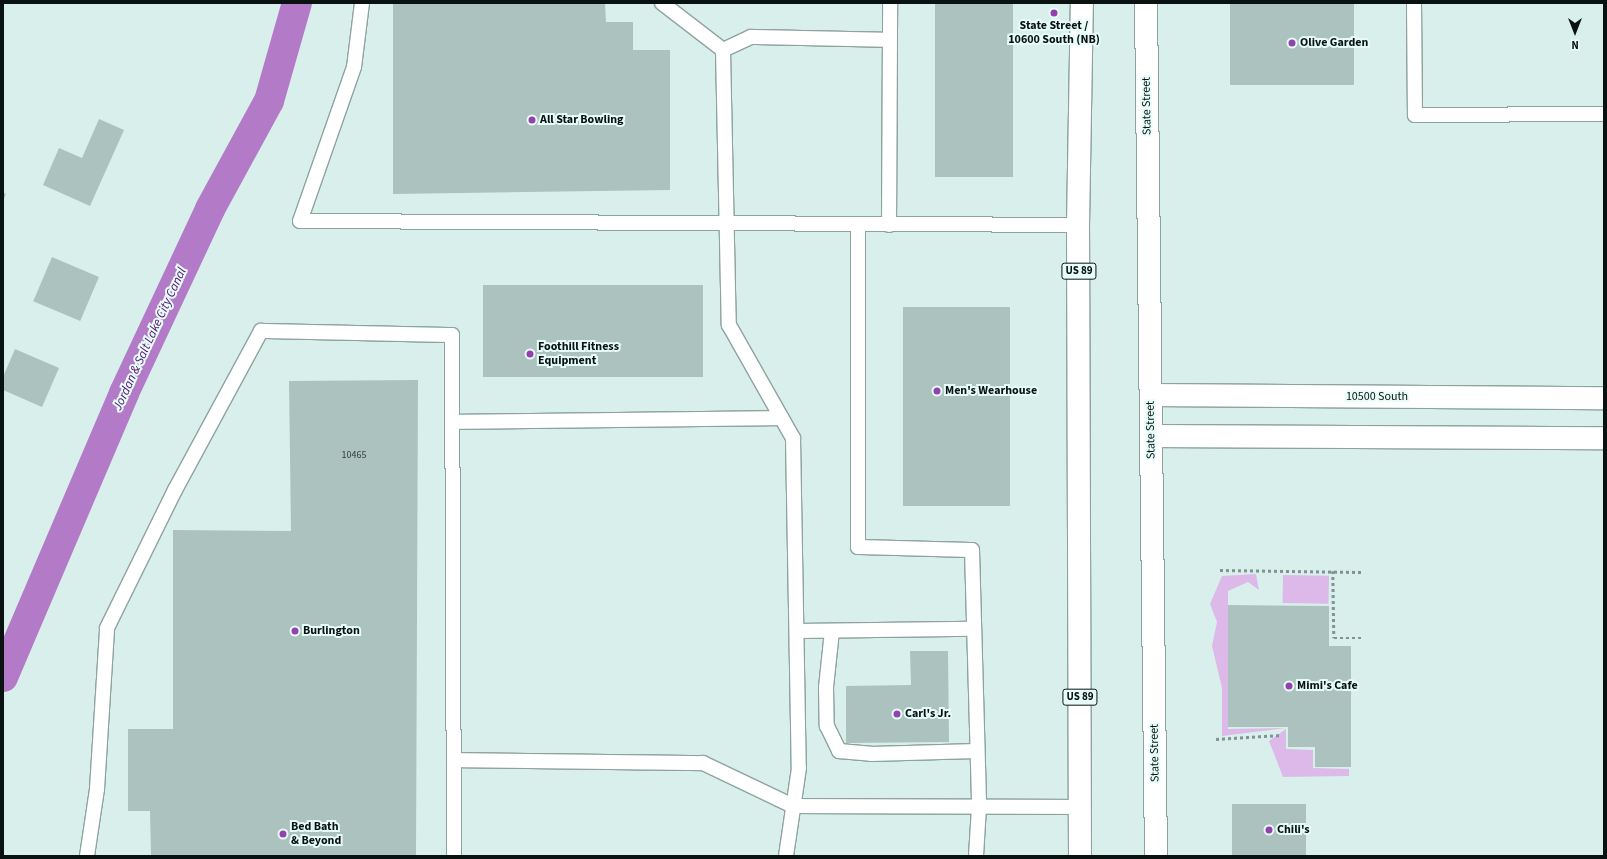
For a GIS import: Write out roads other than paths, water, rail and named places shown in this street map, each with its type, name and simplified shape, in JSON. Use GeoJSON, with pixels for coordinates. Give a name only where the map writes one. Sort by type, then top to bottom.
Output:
{"type":"FeatureCollection","features":[{"type":"Feature","properties":{"kind":"main road","name":"US 89"},"geometry":{"type":"LineString","coordinates":[[1080,856],[1078,225],[1082,3]]}},
{"type":"Feature","properties":{"kind":"main road","name":"State Street"},"geometry":{"type":"LineString","coordinates":[[1146,3],[1156,856]]}},
{"type":"Feature","properties":{"kind":"main road","name":"10500 South"},"geometry":{"type":"LineString","coordinates":[[1151,395],[1604,398]]}},
{"type":"Feature","properties":{"kind":"main road"},"geometry":{"type":"LineString","coordinates":[[1151,436],[1604,438]]}},
{"type":"Feature","properties":{"kind":"lane"},"geometry":{"type":"LineString","coordinates":[[362,3],[354,67],[300,221],[727,225],[1078,225]]}},
{"type":"Feature","properties":{"kind":"lane"},"geometry":{"type":"LineString","coordinates":[[662,3],[723,50]]}},
{"type":"Feature","properties":{"kind":"lane"},"geometry":{"type":"LineString","coordinates":[[889,225],[890,3]]}},
{"type":"Feature","properties":{"kind":"lane"},"geometry":{"type":"LineString","coordinates":[[1414,3],[1415,115],[1604,114]]}},
{"type":"Feature","properties":{"kind":"lane"},"geometry":{"type":"LineString","coordinates":[[723,50],[751,37],[889,40]]}},
{"type":"Feature","properties":{"kind":"lane"},"geometry":{"type":"LineString","coordinates":[[723,50],[729,325],[793,438],[798,631],[799,768],[786,856]]}},
{"type":"Feature","properties":{"kind":"lane"},"geometry":{"type":"LineString","coordinates":[[858,225],[858,547],[972,550],[979,807],[976,856]]}},
{"type":"Feature","properties":{"kind":"lane"},"geometry":{"type":"LineString","coordinates":[[87,856],[97,789],[107,628],[175,490],[261,331],[452,335],[454,856]]}},
{"type":"Feature","properties":{"kind":"lane"},"geometry":{"type":"LineString","coordinates":[[452,422],[781,418]]}},
{"type":"Feature","properties":{"kind":"lane"},"geometry":{"type":"LineString","coordinates":[[798,631],[974,629]]}},
{"type":"Feature","properties":{"kind":"lane"},"geometry":{"type":"LineString","coordinates":[[832,631],[826,687],[827,726],[839,751],[872,754],[977,751]]}},
{"type":"Feature","properties":{"kind":"lane"},"geometry":{"type":"LineString","coordinates":[[454,760],[703,763],[793,806],[1080,808]]}},
{"type":"Feature","properties":{"kind":"waterway","name":"Jordan & Salt Lake City Canal"},"geometry":{"type":"LineString","coordinates":[[3,677],[124,393],[210,209],[269,101],[297,3]]}},
{"type":"Feature","properties":{"kind":"place","name":"State Street / 10600 South (NB)"},"geometry":{"type":"Point","coordinates":[1054,13]}},
{"type":"Feature","properties":{"kind":"place","name":"Olive Garden"},"geometry":{"type":"Point","coordinates":[1292,43]}},
{"type":"Feature","properties":{"kind":"place","name":"All Star Bowling"},"geometry":{"type":"Point","coordinates":[532,120]}},
{"type":"Feature","properties":{"kind":"place","name":"Foothill Fitness Equipment"},"geometry":{"type":"Point","coordinates":[530,354]}},
{"type":"Feature","properties":{"kind":"place","name":"Men's Wearhouse"},"geometry":{"type":"Point","coordinates":[937,391]}},
{"type":"Feature","properties":{"kind":"place","name":"Burlington"},"geometry":{"type":"Point","coordinates":[295,631]}},
{"type":"Feature","properties":{"kind":"place","name":"Mimi's Cafe"},"geometry":{"type":"Point","coordinates":[1289,686]}},
{"type":"Feature","properties":{"kind":"place","name":"Carl's Jr."},"geometry":{"type":"Point","coordinates":[897,714]}},
{"type":"Feature","properties":{"kind":"place","name":"Chili's"},"geometry":{"type":"Point","coordinates":[1269,830]}},
{"type":"Feature","properties":{"kind":"place","name":"Bed Bath & Beyond"},"geometry":{"type":"Point","coordinates":[283,834]}}]}
